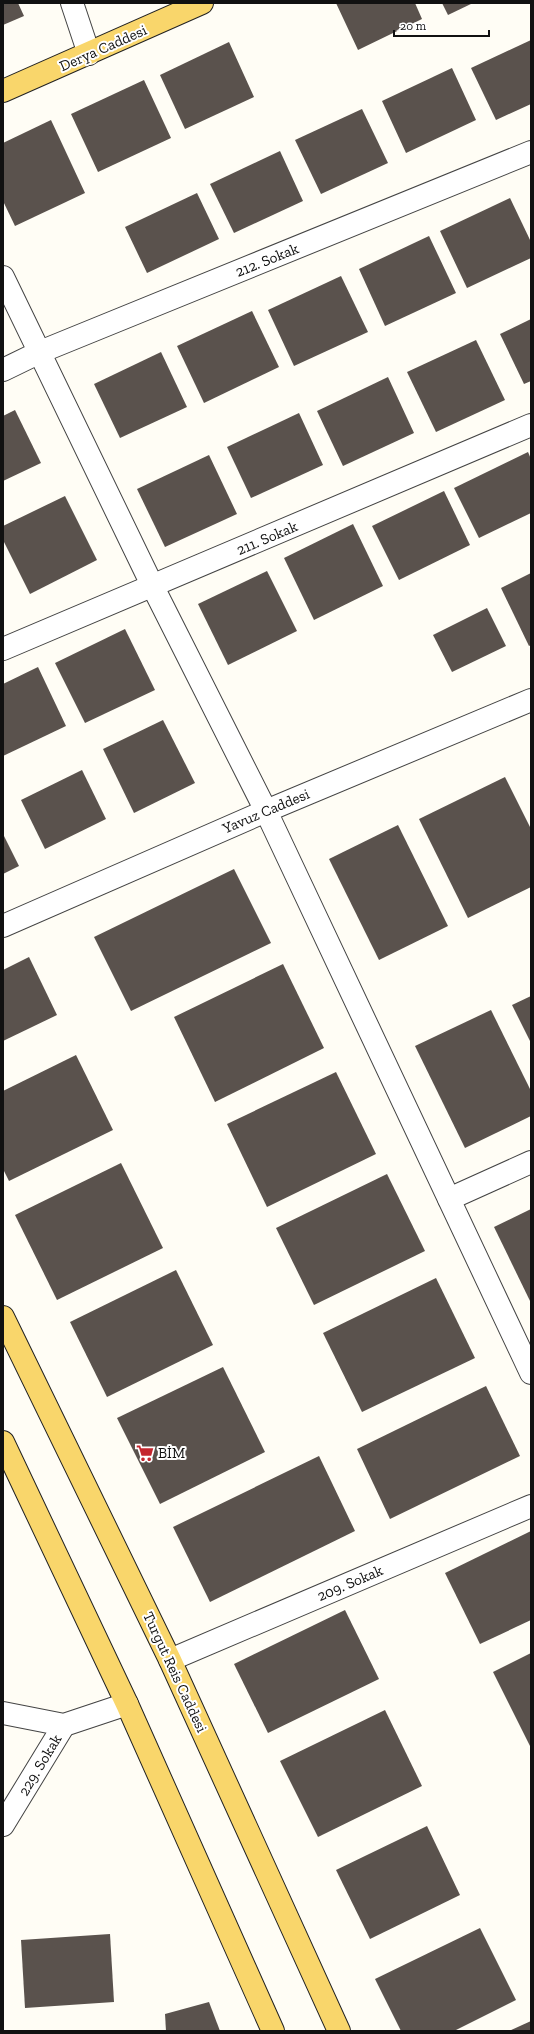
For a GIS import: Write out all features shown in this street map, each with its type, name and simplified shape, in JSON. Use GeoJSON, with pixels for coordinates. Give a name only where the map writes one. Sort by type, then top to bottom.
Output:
{"type":"FeatureCollection","features":[{"type":"Feature","properties":{"kind":"main road","name":"Derya Caddesi"},"geometry":{"type":"LineString","coordinates":[[3,91],[202,3]]}},
{"type":"Feature","properties":{"kind":"main road","name":"Turgut Reis Caddesi"},"geometry":{"type":"LineString","coordinates":[[3,1317],[170,1660],[339,2031]]}},
{"type":"Feature","properties":{"kind":"main road"},"geometry":{"type":"LineString","coordinates":[[3,1442],[127,1704],[273,2031]]}},
{"type":"Feature","properties":{"kind":"street"},"geometry":{"type":"LineString","coordinates":[[72,3],[89,54]]}},
{"type":"Feature","properties":{"kind":"street","name":"212. Sokak"},"geometry":{"type":"LineString","coordinates":[[3,370],[40,352],[531,152]]}},
{"type":"Feature","properties":{"kind":"street"},"geometry":{"type":"LineString","coordinates":[[3,277],[152,587],[266,811],[531,1373]]}},
{"type":"Feature","properties":{"kind":"street","name":"211. Sokak"},"geometry":{"type":"LineString","coordinates":[[3,649],[531,425]]}},
{"type":"Feature","properties":{"kind":"street","name":"Yavuz Caddesi"},"geometry":{"type":"LineString","coordinates":[[3,926],[266,811],[531,700]]}},
{"type":"Feature","properties":{"kind":"street"},"geometry":{"type":"LineString","coordinates":[[449,1199],[531,1162]]}},
{"type":"Feature","properties":{"kind":"street","name":"209. Sokak"},"geometry":{"type":"LineString","coordinates":[[170,1660],[531,1506]]}},
{"type":"Feature","properties":{"kind":"street"},"geometry":{"type":"LineString","coordinates":[[3,1713],[64,1725],[127,1704]]}},
{"type":"Feature","properties":{"kind":"street","name":"229. Sokak"},"geometry":{"type":"LineString","coordinates":[[3,1825],[64,1725]]}},
{"type":"Feature","properties":{"kind":"building"},"geometry":{"type":"Polygon","coordinates":[[[3,3],[18,3],[24,16],[3,25],[3,3]]]}},
{"type":"Feature","properties":{"kind":"building"},"geometry":{"type":"Polygon","coordinates":[[[336,3],[415,3],[422,19],[358,50],[336,3]]]}},
{"type":"Feature","properties":{"kind":"building"},"geometry":{"type":"Polygon","coordinates":[[[442,3],[473,3],[448,15],[442,3]]]}},
{"type":"Feature","properties":{"kind":"building"},"geometry":{"type":"Polygon","coordinates":[[[531,40],[531,104],[496,120],[471,68],[531,40]]]}},
{"type":"Feature","properties":{"kind":"building"},"geometry":{"type":"Polygon","coordinates":[[[229,42],[254,97],[185,129],[160,75],[229,42]]]}},
{"type":"Feature","properties":{"kind":"building"},"geometry":{"type":"Polygon","coordinates":[[[452,68],[476,120],[406,153],[382,101],[452,68]]]}},
{"type":"Feature","properties":{"kind":"building"},"geometry":{"type":"Polygon","coordinates":[[[144,80],[171,138],[98,172],[71,114],[144,80]]]}},
{"type":"Feature","properties":{"kind":"building"},"geometry":{"type":"Polygon","coordinates":[[[362,109],[388,163],[321,194],[295,140],[362,109]]]}},
{"type":"Feature","properties":{"kind":"building"},"geometry":{"type":"Polygon","coordinates":[[[51,120],[85,193],[15,226],[3,201],[3,143],[51,120]]]}},
{"type":"Feature","properties":{"kind":"building"},"geometry":{"type":"Polygon","coordinates":[[[280,151],[303,201],[234,233],[210,184],[280,151]]]}},
{"type":"Feature","properties":{"kind":"building"},"geometry":{"type":"Polygon","coordinates":[[[197,193],[219,239],[147,273],[125,227],[197,193]]]}},
{"type":"Feature","properties":{"kind":"building"},"geometry":{"type":"Polygon","coordinates":[[[510,198],[531,242],[531,258],[467,288],[440,231],[510,198]]]}},
{"type":"Feature","properties":{"kind":"building"},"geometry":{"type":"Polygon","coordinates":[[[429,236],[456,293],[385,326],[359,269],[429,236]]]}},
{"type":"Feature","properties":{"kind":"building"},"geometry":{"type":"Polygon","coordinates":[[[341,276],[368,332],[294,366],[268,310],[341,276]]]}},
{"type":"Feature","properties":{"kind":"building"},"geometry":{"type":"Polygon","coordinates":[[[252,311],[279,367],[204,403],[177,346],[252,311]]]}},
{"type":"Feature","properties":{"kind":"building"},"geometry":{"type":"Polygon","coordinates":[[[531,319],[531,381],[524,384],[500,334],[531,319]]]}},
{"type":"Feature","properties":{"kind":"building"},"geometry":{"type":"Polygon","coordinates":[[[476,340],[505,400],[436,432],[407,372],[476,340]]]}},
{"type":"Feature","properties":{"kind":"building"},"geometry":{"type":"Polygon","coordinates":[[[161,352],[187,407],[120,438],[94,384],[161,352]]]}},
{"type":"Feature","properties":{"kind":"building"},"geometry":{"type":"Polygon","coordinates":[[[388,377],[414,433],[343,466],[317,411],[388,377]]]}},
{"type":"Feature","properties":{"kind":"building"},"geometry":{"type":"Polygon","coordinates":[[[15,410],[41,463],[3,481],[3,416],[15,410]]]}},
{"type":"Feature","properties":{"kind":"building"},"geometry":{"type":"Polygon","coordinates":[[[299,413],[323,465],[251,498],[227,447],[299,413]]]}},
{"type":"Feature","properties":{"kind":"building"},"geometry":{"type":"Polygon","coordinates":[[[528,452],[531,459],[531,513],[479,538],[454,488],[528,452]]]}},
{"type":"Feature","properties":{"kind":"building"},"geometry":{"type":"Polygon","coordinates":[[[209,455],[237,514],[165,547],[137,489],[209,455]]]}},
{"type":"Feature","properties":{"kind":"building"},"geometry":{"type":"Polygon","coordinates":[[[444,491],[470,545],[399,580],[372,526],[444,491]]]}},
{"type":"Feature","properties":{"kind":"building"},"geometry":{"type":"Polygon","coordinates":[[[65,496],[97,560],[30,594],[3,540],[3,526],[65,496]]]}},
{"type":"Feature","properties":{"kind":"building"},"geometry":{"type":"Polygon","coordinates":[[[353,524],[383,586],[314,620],[284,558],[353,524]]]}},
{"type":"Feature","properties":{"kind":"building"},"geometry":{"type":"Polygon","coordinates":[[[267,571],[297,631],[228,665],[198,604],[267,571]]]}},
{"type":"Feature","properties":{"kind":"building"},"geometry":{"type":"Polygon","coordinates":[[[531,573],[531,645],[529,646],[501,588],[531,573]]]}},
{"type":"Feature","properties":{"kind":"building"},"geometry":{"type":"Polygon","coordinates":[[[487,608],[506,646],[452,672],[433,635],[487,608]]]}},
{"type":"Feature","properties":{"kind":"building"},"geometry":{"type":"Polygon","coordinates":[[[125,629],[155,690],[85,723],[55,663],[125,629]]]}},
{"type":"Feature","properties":{"kind":"building"},"geometry":{"type":"Polygon","coordinates":[[[38,667],[66,726],[3,756],[3,684],[38,667]]]}},
{"type":"Feature","properties":{"kind":"building"},"geometry":{"type":"Polygon","coordinates":[[[163,720],[195,783],[134,813],[103,749],[163,720]]]}},
{"type":"Feature","properties":{"kind":"building"},"geometry":{"type":"Polygon","coordinates":[[[82,770],[106,819],[45,849],[21,800],[82,770]]]}},
{"type":"Feature","properties":{"kind":"building"},"geometry":{"type":"Polygon","coordinates":[[[505,777],[531,829],[531,887],[468,918],[419,819],[505,777]]]}},
{"type":"Feature","properties":{"kind":"building"},"geometry":{"type":"Polygon","coordinates":[[[398,825],[448,926],[379,960],[329,859],[398,825]]]}},
{"type":"Feature","properties":{"kind":"building"},"geometry":{"type":"Polygon","coordinates":[[[3,834],[19,866],[3,874],[3,834]]]}},
{"type":"Feature","properties":{"kind":"building"},"geometry":{"type":"Polygon","coordinates":[[[234,869],[271,943],[131,1011],[94,937],[234,869]]]}},
{"type":"Feature","properties":{"kind":"building"},"geometry":{"type":"Polygon","coordinates":[[[29,957],[57,1015],[3,1041],[3,970],[29,957]]]}},
{"type":"Feature","properties":{"kind":"building"},"geometry":{"type":"Polygon","coordinates":[[[283,964],[324,1048],[215,1102],[174,1017],[283,964]]]}},
{"type":"Feature","properties":{"kind":"building"},"geometry":{"type":"Polygon","coordinates":[[[531,996],[531,1043],[512,1005],[531,996]]]}},
{"type":"Feature","properties":{"kind":"building"},"geometry":{"type":"Polygon","coordinates":[[[491,1010],[531,1091],[531,1116],[465,1148],[415,1046],[491,1010]]]}},
{"type":"Feature","properties":{"kind":"building"},"geometry":{"type":"Polygon","coordinates":[[[76,1055],[113,1130],[9,1181],[3,1169],[3,1091],[76,1055]]]}},
{"type":"Feature","properties":{"kind":"building"},"geometry":{"type":"Polygon","coordinates":[[[336,1072],[376,1154],[267,1207],[227,1124],[336,1072]]]}},
{"type":"Feature","properties":{"kind":"building"},"geometry":{"type":"Polygon","coordinates":[[[121,1163],[163,1248],[57,1300],[15,1215],[121,1163]]]}},
{"type":"Feature","properties":{"kind":"building"},"geometry":{"type":"Polygon","coordinates":[[[387,1174],[425,1251],[314,1305],[276,1228],[387,1174]]]}},
{"type":"Feature","properties":{"kind":"building"},"geometry":{"type":"Polygon","coordinates":[[[531,1209],[531,1303],[494,1227],[531,1209]]]}},
{"type":"Feature","properties":{"kind":"building"},"geometry":{"type":"Polygon","coordinates":[[[176,1270],[213,1345],[107,1397],[70,1322],[176,1270]]]}},
{"type":"Feature","properties":{"kind":"building"},"geometry":{"type":"Polygon","coordinates":[[[436,1278],[475,1358],[362,1412],[323,1333],[436,1278]]]}},
{"type":"Feature","properties":{"kind":"building"},"geometry":{"type":"Polygon","coordinates":[[[223,1367],[265,1452],[160,1504],[117,1418],[223,1367]]]}},
{"type":"Feature","properties":{"kind":"building"},"geometry":{"type":"Polygon","coordinates":[[[486,1386],[520,1456],[390,1519],[357,1449],[486,1386]]]}},
{"type":"Feature","properties":{"kind":"building"},"geometry":{"type":"Polygon","coordinates":[[[319,1456],[355,1531],[210,1602],[173,1527],[319,1456]]]}},
{"type":"Feature","properties":{"kind":"building"},"geometry":{"type":"Polygon","coordinates":[[[531,1531],[531,1620],[480,1644],[445,1573],[531,1531]]]}},
{"type":"Feature","properties":{"kind":"building"},"geometry":{"type":"Polygon","coordinates":[[[345,1610],[379,1679],[268,1733],[234,1664],[345,1610]]]}},
{"type":"Feature","properties":{"kind":"building"},"geometry":{"type":"Polygon","coordinates":[[[531,1653],[531,1748],[493,1672],[531,1653]]]}},
{"type":"Feature","properties":{"kind":"building"},"geometry":{"type":"Polygon","coordinates":[[[385,1710],[422,1786],[318,1837],[280,1761],[385,1710]]]}},
{"type":"Feature","properties":{"kind":"building"},"geometry":{"type":"Polygon","coordinates":[[[427,1826],[460,1895],[370,1939],[336,1870],[427,1826]]]}},
{"type":"Feature","properties":{"kind":"building"},"geometry":{"type":"Polygon","coordinates":[[[480,1928],[516,2000],[454,2031],[401,2031],[375,1979],[480,1928]]]}},
{"type":"Feature","properties":{"kind":"building"},"geometry":{"type":"Polygon","coordinates":[[[110,1934],[114,2002],[25,2008],[21,1940],[110,1934]]]}},
{"type":"Feature","properties":{"kind":"building"},"geometry":{"type":"Polygon","coordinates":[[[209,2002],[220,2031],[166,2031],[165,2014],[209,2002]]]}},
{"type":"Feature","properties":{"kind":"building"},"geometry":{"type":"Polygon","coordinates":[[[531,2021],[531,2031],[509,2031],[531,2021]]]}},
{"type":"Feature","properties":{"kind":"place","name":"BİM"},"geometry":{"type":"Point","coordinates":[145,1453]}}]}
